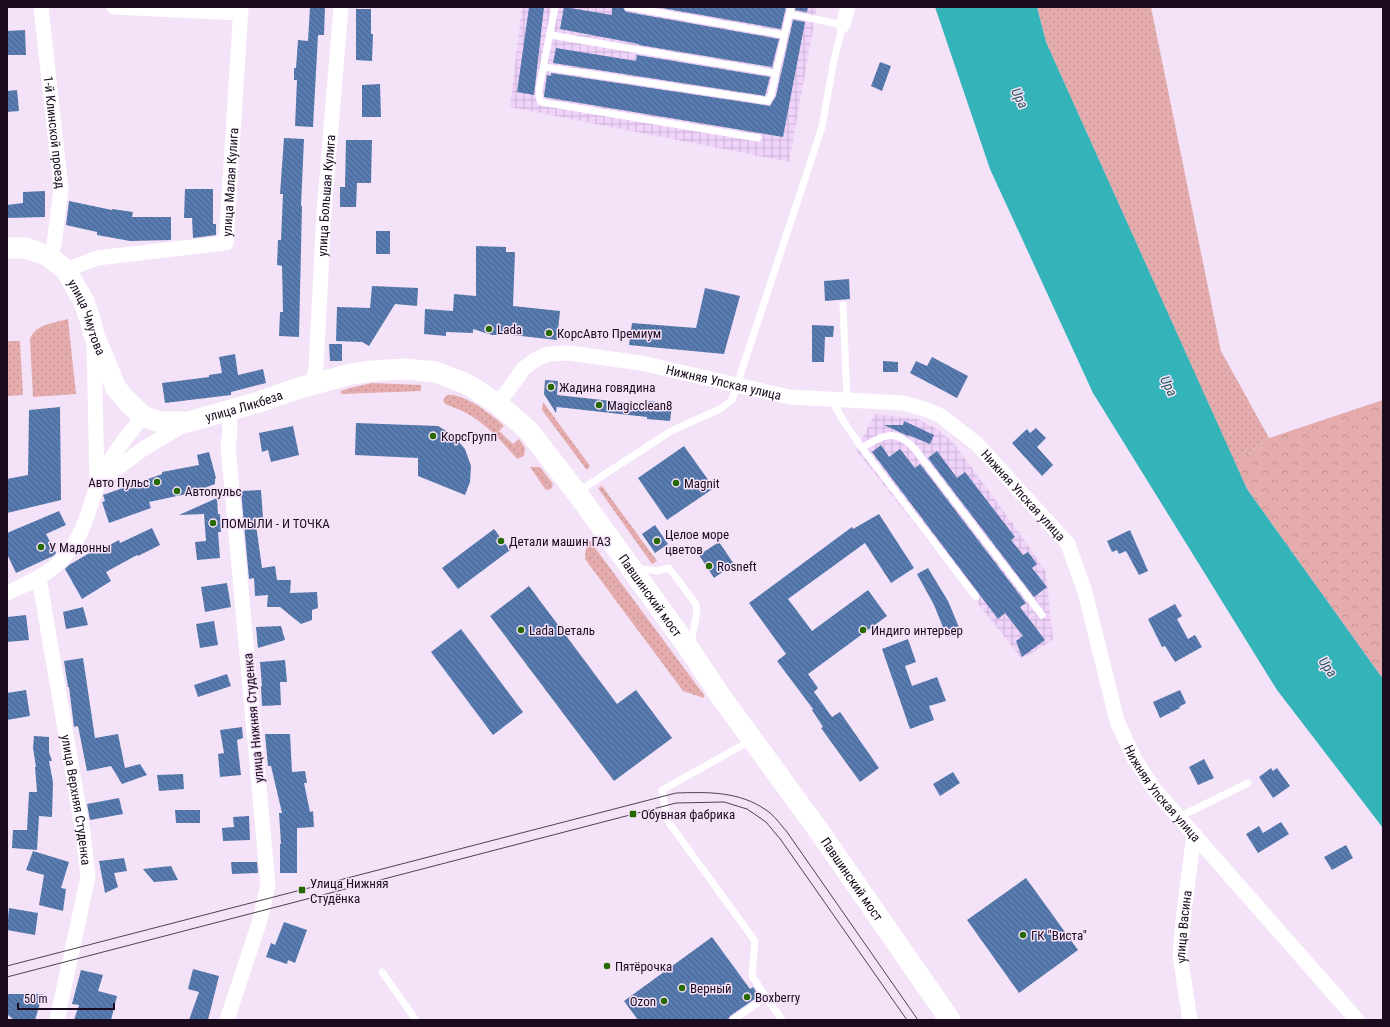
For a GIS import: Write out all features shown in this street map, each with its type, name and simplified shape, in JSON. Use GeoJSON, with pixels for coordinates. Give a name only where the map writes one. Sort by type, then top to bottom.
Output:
{"type":"FeatureCollection","features":[{"type":"Feature","properties":{"kind":"main road","name":"улица Чмутова"},"geometry":{"type":"LineString","coordinates":[[7,248],[26,248],[48,256],[66,270],[84,302],[94,336],[116,388],[143,416]]}},
{"type":"Feature","properties":{"kind":"main road","name":"улица Ликбеза"},"geometry":{"type":"LineString","coordinates":[[143,416],[159,422],[188,422],[351,374],[405,369],[436,372],[467,384],[498,404],[528,430],[547,452]]}},
{"type":"Feature","properties":{"kind":"main road","name":"Павшинский мост"},"geometry":{"type":"LineString","coordinates":[[547,452],[690,650],[752,740],[819,831],[950,1020]]}},
{"type":"Feature","properties":{"kind":"street","name":"1-й Клинской проезд"},"geometry":{"type":"LineString","coordinates":[[41,7],[61,189],[54,245],[48,256]]}},
{"type":"Feature","properties":{"kind":"street"},"geometry":{"type":"LineString","coordinates":[[114,7],[241,10]]}},
{"type":"Feature","properties":{"kind":"street","name":"улица Большая Кулига"},"geometry":{"type":"LineString","coordinates":[[313,384],[316,369],[324,212],[341,7]]}},
{"type":"Feature","properties":{"kind":"street"},"geometry":{"type":"LineString","coordinates":[[843,25],[848,7]]}},
{"type":"Feature","properties":{"kind":"street","name":"улица Малая Кулига"},"geometry":{"type":"LineString","coordinates":[[66,270],[97,258],[226,243],[241,10]]}},
{"type":"Feature","properties":{"kind":"street"},"geometry":{"type":"LineString","coordinates":[[94,336],[97,486]]}},
{"type":"Feature","properties":{"kind":"street","name":"Нижняя Упская улица"},"geometry":{"type":"LineString","coordinates":[[498,404],[524,368],[535,360],[548,354],[569,354],[641,363],[789,397],[903,403],[928,410],[941,416],[977,444],[1068,544],[1085,592],[1117,721],[1134,758],[1154,789],[1357,1020]]}},
{"type":"Feature","properties":{"kind":"street","name":"улица Нижняя Cтуденкa"},"geometry":{"type":"LineString","coordinates":[[227,1020],[260,920],[268,885],[228,446],[230,433],[228,410]]}},
{"type":"Feature","properties":{"kind":"street"},"geometry":{"type":"LineString","coordinates":[[7,594],[39,578],[60,562],[73,548],[86,520],[97,486],[111,460],[143,416]]}},
{"type":"Feature","properties":{"kind":"street"},"geometry":{"type":"LineString","coordinates":[[97,486],[105,477],[129,459],[188,422]]}},
{"type":"Feature","properties":{"kind":"street","name":"улица Верхняя Студенка"},"geometry":{"type":"LineString","coordinates":[[39,578],[83,833],[88,877],[57,1020]]}},
{"type":"Feature","properties":{"kind":"street","name":"улица Васина"},"geometry":{"type":"LineString","coordinates":[[1190,1020],[1180,955],[1194,834]]}},
{"type":"Feature","properties":{"kind":"lane"},"geometry":{"type":"LineString","coordinates":[[555,7],[551,35],[539,89],[541,102],[758,138]]}},
{"type":"Feature","properties":{"kind":"lane"},"geometry":{"type":"LineString","coordinates":[[628,7],[784,35]]}},
{"type":"Feature","properties":{"kind":"lane"},"geometry":{"type":"LineString","coordinates":[[544,67],[766,102],[770,99],[791,10],[843,25],[834,60],[822,127],[732,400],[720,409],[671,431],[577,493]]}},
{"type":"Feature","properties":{"kind":"lane"},"geometry":{"type":"LineString","coordinates":[[551,35],[775,73]]}},
{"type":"Feature","properties":{"kind":"lane"},"geometry":{"type":"LineString","coordinates":[[843,305],[847,400]]}},
{"type":"Feature","properties":{"kind":"lane"},"geometry":{"type":"LineString","coordinates":[[831,399],[844,422],[862,448],[976,597]]}},
{"type":"Feature","properties":{"kind":"lane"},"geometry":{"type":"LineString","coordinates":[[862,448],[881,437],[895,436],[905,440],[918,454],[1042,615]]}},
{"type":"Feature","properties":{"kind":"lane"},"geometry":{"type":"LineString","coordinates":[[630,568],[657,571],[669,568],[696,604],[697,610],[690,650]]}},
{"type":"Feature","properties":{"kind":"lane"},"geometry":{"type":"LineString","coordinates":[[752,740],[662,790],[667,820],[755,941],[752,976],[782,1020]]}},
{"type":"Feature","properties":{"kind":"lane"},"geometry":{"type":"LineString","coordinates":[[1180,817],[1248,783]]}},
{"type":"Feature","properties":{"kind":"lane"},"geometry":{"type":"LineString","coordinates":[[382,972],[416,1020]]}},
{"type":"Feature","properties":{"kind":"lane"},"geometry":{"type":"LineString","coordinates":[[733,1020],[766,997]]}},
{"type":"Feature","properties":{"kind":"shaded area"},"geometry":{"type":"Polygon","coordinates":[[[522,7],[817,7],[789,162],[510,107],[522,7]]]}},
{"type":"Feature","properties":{"kind":"shaded area"},"geometry":{"type":"Polygon","coordinates":[[[875,414],[918,419],[937,429],[953,442],[1046,572],[1053,640],[1022,659],[856,450],[875,414]]]}},
{"type":"Feature","properties":{"kind":"green space"},"geometry":{"type":"Polygon","coordinates":[[[1037,7],[1151,7],[1221,351],[1269,438],[1235,463],[1046,42],[1037,7]]]}},
{"type":"Feature","properties":{"kind":"green space"},"geometry":{"type":"Polygon","coordinates":[[[68,319],[76,394],[33,397],[30,339],[32,334],[41,327],[68,319]]]}},
{"type":"Feature","properties":{"kind":"green space"},"geometry":{"type":"Polygon","coordinates":[[[7,341],[20,341],[23,395],[7,396],[7,341]]]}},
{"type":"Feature","properties":{"kind":"green space"},"geometry":{"type":"Polygon","coordinates":[[[372,383],[421,385],[421,391],[341,393],[341,391],[350,388],[372,383]]]}},
{"type":"Feature","properties":{"kind":"green space"},"geometry":{"type":"Polygon","coordinates":[[[447,395],[461,397],[492,416],[504,426],[499,431],[513,444],[519,439],[525,448],[524,456],[517,459],[493,433],[480,422],[473,417],[445,404],[443,400],[447,395]]]}},
{"type":"Feature","properties":{"kind":"green space"},"geometry":{"type":"Polygon","coordinates":[[[1383,400],[1383,679],[1247,489],[1235,463],[1269,438],[1383,400]]]}},
{"type":"Feature","properties":{"kind":"green space"},"geometry":{"type":"Polygon","coordinates":[[[543,402],[590,466],[588,469],[586,469],[542,410],[543,402]]]}},
{"type":"Feature","properties":{"kind":"green space"},"geometry":{"type":"Polygon","coordinates":[[[530,467],[540,467],[553,484],[552,488],[548,490],[545,489],[530,467]]]}},
{"type":"Feature","properties":{"kind":"green space"},"geometry":{"type":"Polygon","coordinates":[[[602,486],[657,561],[652,564],[598,488],[602,486]]]}},
{"type":"Feature","properties":{"kind":"green space"},"geometry":{"type":"Polygon","coordinates":[[[587,537],[704,695],[704,698],[683,691],[585,559],[587,537]]]}},
{"type":"Feature","properties":{"kind":"water","name":"Upa"},"geometry":{"type":"Polygon","coordinates":[[[935,7],[1037,7],[1046,42],[1247,489],[1383,679],[1383,828],[1277,690],[1093,393],[990,169],[935,7]]]}},
{"type":"Feature","properties":{"kind":"building"},"geometry":{"type":"Polygon","coordinates":[[[310,7],[325,7],[324,35],[318,35],[313,127],[295,126],[297,80],[294,80],[294,68],[296,68],[298,40],[308,41],[310,7]]]}},
{"type":"Feature","properties":{"kind":"building"},"geometry":{"type":"Polygon","coordinates":[[[529,7],[544,7],[534,95],[517,92],[529,7]]]}},
{"type":"Feature","properties":{"kind":"building"},"geometry":{"type":"Polygon","coordinates":[[[564,7],[612,15],[612,7],[623,7],[627,12],[779,39],[772,67],[639,45],[560,29],[564,7]]]}},
{"type":"Feature","properties":{"kind":"building"},"geometry":{"type":"Polygon","coordinates":[[[656,7],[786,7],[781,29],[656,7]]]}},
{"type":"Feature","properties":{"kind":"building"},"geometry":{"type":"Polygon","coordinates":[[[796,7],[808,7],[807,12],[795,10],[796,7]]]}},
{"type":"Feature","properties":{"kind":"building"},"geometry":{"type":"Polygon","coordinates":[[[356,9],[371,9],[371,34],[373,34],[372,61],[356,60],[356,9]]]}},
{"type":"Feature","properties":{"kind":"building"},"geometry":{"type":"Polygon","coordinates":[[[793,20],[805,22],[783,137],[544,97],[547,75],[551,76],[551,73],[770,106],[776,96],[793,20]]]}},
{"type":"Feature","properties":{"kind":"building"},"geometry":{"type":"Polygon","coordinates":[[[25,30],[26,55],[7,55],[7,31],[25,30]]]}},
{"type":"Feature","properties":{"kind":"building"},"geometry":{"type":"Polygon","coordinates":[[[556,48],[636,61],[637,55],[770,77],[765,96],[553,63],[556,48]]]}},
{"type":"Feature","properties":{"kind":"building"},"geometry":{"type":"Polygon","coordinates":[[[880,62],[891,66],[882,91],[871,86],[880,62]]]}},
{"type":"Feature","properties":{"kind":"building"},"geometry":{"type":"Polygon","coordinates":[[[380,84],[381,117],[362,117],[362,85],[380,84]]]}},
{"type":"Feature","properties":{"kind":"building"},"geometry":{"type":"Polygon","coordinates":[[[17,90],[19,111],[7,112],[7,91],[17,90]]]}},
{"type":"Feature","properties":{"kind":"building"},"geometry":{"type":"Polygon","coordinates":[[[284,138],[304,139],[301,206],[299,337],[279,336],[280,312],[283,312],[282,266],[277,265],[278,240],[281,240],[283,194],[280,194],[284,138]]]}},
{"type":"Feature","properties":{"kind":"building"},"geometry":{"type":"Polygon","coordinates":[[[346,140],[372,140],[371,183],[357,183],[356,207],[340,207],[340,187],[345,187],[346,140]]]}},
{"type":"Feature","properties":{"kind":"building"},"geometry":{"type":"Polygon","coordinates":[[[185,189],[213,189],[213,224],[216,224],[216,235],[193,238],[192,218],[184,218],[185,189]]]}},
{"type":"Feature","properties":{"kind":"building"},"geometry":{"type":"Polygon","coordinates":[[[45,191],[45,217],[7,218],[7,205],[23,203],[23,192],[45,191]]]}},
{"type":"Feature","properties":{"kind":"building"},"geometry":{"type":"Polygon","coordinates":[[[69,201],[112,210],[133,212],[132,217],[171,217],[171,240],[130,241],[97,235],[97,232],[66,225],[69,201]]]}},
{"type":"Feature","properties":{"kind":"building"},"geometry":{"type":"Polygon","coordinates":[[[376,231],[390,231],[390,254],[376,254],[376,231]]]}},
{"type":"Feature","properties":{"kind":"building"},"geometry":{"type":"Polygon","coordinates":[[[476,246],[506,247],[506,252],[515,252],[513,306],[560,311],[557,340],[512,335],[492,335],[473,329],[473,333],[446,332],[446,336],[424,334],[425,309],[453,311],[454,294],[476,296],[476,246]]]}},
{"type":"Feature","properties":{"kind":"building"},"geometry":{"type":"Polygon","coordinates":[[[849,279],[850,299],[825,301],[824,281],[849,279]]]}},
{"type":"Feature","properties":{"kind":"building"},"geometry":{"type":"Polygon","coordinates":[[[372,286],[418,288],[417,306],[395,304],[369,346],[362,342],[336,341],[337,307],[370,308],[372,286]]]}},
{"type":"Feature","properties":{"kind":"building"},"geometry":{"type":"Polygon","coordinates":[[[705,288],[740,296],[724,354],[629,345],[632,323],[696,328],[705,288]]]}},
{"type":"Feature","properties":{"kind":"building"},"geometry":{"type":"Polygon","coordinates":[[[812,325],[834,326],[833,337],[825,337],[824,362],[812,362],[812,325]]]}},
{"type":"Feature","properties":{"kind":"building"},"geometry":{"type":"Polygon","coordinates":[[[329,344],[342,344],[342,361],[330,361],[329,344]]]}},
{"type":"Feature","properties":{"kind":"building"},"geometry":{"type":"Polygon","coordinates":[[[235,354],[238,375],[263,369],[266,383],[231,392],[231,395],[165,403],[162,383],[209,377],[209,375],[222,373],[219,357],[235,354]]]}},
{"type":"Feature","properties":{"kind":"building"},"geometry":{"type":"Polygon","coordinates":[[[932,357],[968,376],[957,398],[910,373],[916,361],[927,366],[932,357]]]}},
{"type":"Feature","properties":{"kind":"building"},"geometry":{"type":"Polygon","coordinates":[[[883,361],[898,362],[898,372],[883,372],[883,361]]]}},
{"type":"Feature","properties":{"kind":"building"},"geometry":{"type":"Polygon","coordinates":[[[545,380],[558,381],[557,395],[648,405],[649,401],[672,404],[670,421],[557,407],[557,405],[556,413],[544,394],[545,380]]]}},
{"type":"Feature","properties":{"kind":"building"},"geometry":{"type":"Polygon","coordinates":[[[60,407],[61,500],[7,513],[7,479],[28,475],[29,410],[60,407]]]}},
{"type":"Feature","properties":{"kind":"building"},"geometry":{"type":"Polygon","coordinates":[[[904,421],[934,435],[930,444],[884,425],[903,425],[904,421]]]}},
{"type":"Feature","properties":{"kind":"building"},"geometry":{"type":"Polygon","coordinates":[[[356,423],[438,426],[453,435],[465,449],[471,466],[470,482],[465,495],[418,476],[418,458],[355,455],[356,423]]]}},
{"type":"Feature","properties":{"kind":"building"},"geometry":{"type":"Polygon","coordinates":[[[293,426],[299,455],[271,462],[268,450],[262,452],[259,433],[293,426]]]}},
{"type":"Feature","properties":{"kind":"building"},"geometry":{"type":"Polygon","coordinates":[[[1036,428],[1046,438],[1037,447],[1053,465],[1042,476],[1012,443],[1027,429],[1030,433],[1036,428]]]}},
{"type":"Feature","properties":{"kind":"building"},"geometry":{"type":"Polygon","coordinates":[[[881,445],[889,457],[900,449],[915,468],[920,464],[1026,603],[1020,607],[1045,640],[1022,657],[1016,641],[1023,636],[1005,613],[998,619],[872,452],[881,445]]]}},
{"type":"Feature","properties":{"kind":"building","name":"Magnit"},"geometry":{"type":"Polygon","coordinates":[[[684,446],[714,488],[667,520],[638,478],[684,446]]]}},
{"type":"Feature","properties":{"kind":"building"},"geometry":{"type":"Polygon","coordinates":[[[937,451],[957,478],[965,472],[1015,537],[1011,540],[1023,555],[1028,552],[1037,564],[1032,568],[1047,587],[1034,597],[928,458],[937,451]]]}},
{"type":"Feature","properties":{"kind":"building"},"geometry":{"type":"Polygon","coordinates":[[[209,452],[216,478],[215,484],[191,493],[149,502],[151,508],[109,523],[102,502],[105,501],[103,495],[162,474],[162,472],[199,465],[197,455],[209,452]]]}},
{"type":"Feature","properties":{"kind":"building"},"geometry":{"type":"Polygon","coordinates":[[[261,490],[263,518],[255,518],[262,568],[275,566],[277,580],[291,580],[290,593],[317,592],[318,608],[312,610],[312,620],[301,624],[280,607],[267,607],[268,595],[255,596],[254,578],[249,579],[241,491],[261,490]]]}},
{"type":"Feature","properties":{"kind":"building"},"geometry":{"type":"Polygon","coordinates":[[[217,498],[221,532],[218,532],[220,558],[197,560],[195,542],[206,541],[204,514],[179,515],[217,498]]]}},
{"type":"Feature","properties":{"kind":"building"},"geometry":{"type":"Polygon","coordinates":[[[59,511],[66,525],[46,534],[56,553],[53,556],[16,573],[7,554],[7,533],[59,511]]]}},
{"type":"Feature","properties":{"kind":"building"},"geometry":{"type":"Polygon","coordinates":[[[879,514],[914,568],[891,583],[865,543],[788,599],[812,631],[868,590],[887,616],[808,674],[818,688],[814,692],[832,717],[840,712],[879,768],[860,782],[821,728],[823,727],[812,710],[813,709],[777,661],[786,654],[749,603],[852,527],[853,529],[879,514]]]}},
{"type":"Feature","properties":{"kind":"building","name":"Целое море цветов"},"geometry":{"type":"Polygon","coordinates":[[[655,525],[668,544],[655,553],[642,534],[655,525]]]}},
{"type":"Feature","properties":{"kind":"building"},"geometry":{"type":"Polygon","coordinates":[[[152,528],[160,545],[138,556],[137,555],[106,572],[111,581],[82,599],[65,569],[69,565],[93,551],[94,553],[119,540],[120,543],[152,528]]]}},
{"type":"Feature","properties":{"kind":"building"},"geometry":{"type":"Polygon","coordinates":[[[494,529],[510,550],[458,589],[442,568],[494,529]]]}},
{"type":"Feature","properties":{"kind":"building"},"geometry":{"type":"Polygon","coordinates":[[[1130,530],[1148,571],[1139,575],[1126,551],[1119,554],[1117,550],[1112,552],[1107,541],[1130,530]]]}},
{"type":"Feature","properties":{"kind":"building"},"geometry":{"type":"Polygon","coordinates":[[[719,542],[734,564],[714,578],[699,555],[719,542]]]}},
{"type":"Feature","properties":{"kind":"building"},"geometry":{"type":"Polygon","coordinates":[[[928,568],[948,601],[961,632],[947,637],[934,605],[917,574],[928,568]]]}},
{"type":"Feature","properties":{"kind":"building"},"geometry":{"type":"Polygon","coordinates":[[[227,583],[231,607],[205,612],[201,587],[227,583]]]}},
{"type":"Feature","properties":{"kind":"building"},"geometry":{"type":"Polygon","coordinates":[[[529,586],[617,704],[636,690],[672,738],[614,781],[490,616],[529,586]]]}},
{"type":"Feature","properties":{"kind":"building"},"geometry":{"type":"Polygon","coordinates":[[[1175,604],[1182,616],[1177,619],[1188,639],[1195,635],[1202,647],[1175,662],[1165,646],[1162,647],[1148,619],[1175,604]]]}},
{"type":"Feature","properties":{"kind":"building"},"geometry":{"type":"Polygon","coordinates":[[[83,607],[88,625],[66,629],[63,612],[83,607]]]}},
{"type":"Feature","properties":{"kind":"building"},"geometry":{"type":"Polygon","coordinates":[[[26,615],[29,640],[7,642],[7,617],[26,615]]]}},
{"type":"Feature","properties":{"kind":"building"},"geometry":{"type":"Polygon","coordinates":[[[214,621],[218,645],[200,648],[196,624],[214,621]]]}},
{"type":"Feature","properties":{"kind":"building"},"geometry":{"type":"Polygon","coordinates":[[[281,626],[285,640],[258,648],[256,627],[281,626]]]}},
{"type":"Feature","properties":{"kind":"building"},"geometry":{"type":"Polygon","coordinates":[[[461,629],[523,712],[493,735],[431,652],[461,629]]]}},
{"type":"Feature","properties":{"kind":"building"},"geometry":{"type":"Polygon","coordinates":[[[908,639],[916,662],[905,666],[912,686],[937,677],[946,701],[929,706],[934,720],[910,729],[882,649],[908,639]]]}},
{"type":"Feature","properties":{"kind":"building"},"geometry":{"type":"Polygon","coordinates":[[[83,658],[95,738],[118,734],[125,768],[140,764],[147,775],[122,784],[111,766],[87,771],[78,726],[74,727],[64,661],[83,658]]]}},
{"type":"Feature","properties":{"kind":"building"},"geometry":{"type":"Polygon","coordinates":[[[285,660],[287,682],[280,682],[281,705],[262,706],[260,662],[285,660]]]}},
{"type":"Feature","properties":{"kind":"building"},"geometry":{"type":"Polygon","coordinates":[[[227,674],[231,686],[198,697],[194,685],[227,674]]]}},
{"type":"Feature","properties":{"kind":"building"},"geometry":{"type":"Polygon","coordinates":[[[26,690],[30,716],[7,720],[7,693],[26,690]]]}},
{"type":"Feature","properties":{"kind":"building"},"geometry":{"type":"Polygon","coordinates":[[[1180,690],[1186,703],[1179,707],[1180,708],[1160,718],[1153,702],[1180,690]]]}},
{"type":"Feature","properties":{"kind":"building"},"geometry":{"type":"Polygon","coordinates":[[[242,727],[243,738],[237,740],[241,775],[220,777],[218,754],[224,753],[220,730],[242,727]]]}},
{"type":"Feature","properties":{"kind":"building"},"geometry":{"type":"Polygon","coordinates":[[[265,734],[290,734],[292,772],[305,771],[307,783],[304,783],[310,812],[313,811],[314,827],[297,828],[297,873],[280,873],[281,844],[279,813],[282,813],[271,766],[268,766],[265,734]]]}},
{"type":"Feature","properties":{"kind":"building"},"geometry":{"type":"Polygon","coordinates":[[[34,736],[49,737],[49,752],[52,761],[49,761],[53,782],[52,817],[39,816],[37,850],[12,848],[13,830],[27,830],[29,792],[37,792],[36,767],[33,748],[34,736]]]}},
{"type":"Feature","properties":{"kind":"building"},"geometry":{"type":"Polygon","coordinates":[[[1204,759],[1214,778],[1198,785],[1189,767],[1204,759]]]}},
{"type":"Feature","properties":{"kind":"building"},"geometry":{"type":"Polygon","coordinates":[[[1271,768],[1273,771],[1277,768],[1290,786],[1273,798],[1259,777],[1271,768]]]}},
{"type":"Feature","properties":{"kind":"building"},"geometry":{"type":"Polygon","coordinates":[[[953,772],[960,783],[940,796],[933,784],[953,772]]]}},
{"type":"Feature","properties":{"kind":"building"},"geometry":{"type":"Polygon","coordinates":[[[183,774],[184,789],[159,791],[157,775],[183,774]]]}},
{"type":"Feature","properties":{"kind":"building"},"geometry":{"type":"Polygon","coordinates":[[[119,798],[123,814],[90,820],[87,804],[119,798]]]}},
{"type":"Feature","properties":{"kind":"building"},"geometry":{"type":"Polygon","coordinates":[[[175,810],[200,810],[200,823],[176,823],[175,810]]]}},
{"type":"Feature","properties":{"kind":"building"},"geometry":{"type":"Polygon","coordinates":[[[249,816],[250,840],[223,841],[222,828],[234,827],[233,817],[249,816]]]}},
{"type":"Feature","properties":{"kind":"building"},"geometry":{"type":"Polygon","coordinates":[[[1281,822],[1289,834],[1258,853],[1246,834],[1259,826],[1263,833],[1281,822]]]}},
{"type":"Feature","properties":{"kind":"building"},"geometry":{"type":"Polygon","coordinates":[[[1346,845],[1353,858],[1332,870],[1324,857],[1346,845]]]}},
{"type":"Feature","properties":{"kind":"building"},"geometry":{"type":"Polygon","coordinates":[[[33,851],[69,862],[61,888],[66,889],[63,911],[39,905],[44,875],[26,870],[33,851]]]}},
{"type":"Feature","properties":{"kind":"building"},"geometry":{"type":"Polygon","coordinates":[[[124,858],[127,871],[114,873],[118,887],[105,893],[99,861],[124,858]]]}},
{"type":"Feature","properties":{"kind":"building"},"geometry":{"type":"Polygon","coordinates":[[[231,862],[257,862],[258,873],[232,874],[231,862]]]}},
{"type":"Feature","properties":{"kind":"building"},"geometry":{"type":"Polygon","coordinates":[[[171,866],[178,880],[154,882],[143,869],[171,866]]]}},
{"type":"Feature","properties":{"kind":"building","name":"ГК \"Виста\""},"geometry":{"type":"Polygon","coordinates":[[[1026,878],[1078,950],[1019,993],[967,920],[1026,878]]]}},
{"type":"Feature","properties":{"kind":"building"},"geometry":{"type":"Polygon","coordinates":[[[9,908],[38,913],[35,935],[7,930],[9,908]]]}},
{"type":"Feature","properties":{"kind":"building"},"geometry":{"type":"Polygon","coordinates":[[[284,922],[307,930],[295,963],[288,960],[287,964],[266,957],[271,943],[275,945],[284,922]]]}},
{"type":"Feature","properties":{"kind":"building","name":"Верный"},"geometry":{"type":"Polygon","coordinates":[[[712,937],[750,989],[753,987],[759,996],[730,1016],[728,1020],[638,1020],[624,1001],[712,937]]]}},
{"type":"Feature","properties":{"kind":"building"},"geometry":{"type":"Polygon","coordinates":[[[193,969],[219,976],[208,1020],[189,1020],[199,992],[188,989],[193,969]]]}},
{"type":"Feature","properties":{"kind":"building"},"geometry":{"type":"Polygon","coordinates":[[[81,970],[103,975],[98,991],[117,996],[111,1020],[74,1020],[79,1005],[72,1004],[81,970]]]}},
{"type":"Feature","properties":{"kind":"building"},"geometry":{"type":"Polygon","coordinates":[[[7,994],[43,994],[35,1020],[14,1020],[7,1014],[7,994]]]}},
{"type":"Feature","properties":{"kind":"tram line"},"geometry":{"type":"LineString","coordinates":[[7,966],[676,793],[711,793],[745,799],[756,804],[775,817],[918,1020]]}},
{"type":"Feature","properties":{"kind":"tram line"},"geometry":{"type":"LineString","coordinates":[[7,977],[676,803],[724,802],[747,809],[766,822],[781,840],[907,1020]]}},
{"type":"Feature","properties":{"kind":"place","name":"Lada"},"geometry":{"type":"Point","coordinates":[489,329]}},
{"type":"Feature","properties":{"kind":"place","name":"КорсАвто Премиум"},"geometry":{"type":"Point","coordinates":[549,333]}},
{"type":"Feature","properties":{"kind":"place","name":"Жадина говядина"},"geometry":{"type":"Point","coordinates":[551,387]}},
{"type":"Feature","properties":{"kind":"place","name":"Magicclean8"},"geometry":{"type":"Point","coordinates":[599,405]}},
{"type":"Feature","properties":{"kind":"place","name":"КорсГрупп"},"geometry":{"type":"Point","coordinates":[433,436]}},
{"type":"Feature","properties":{"kind":"place","name":"Авто Пульс"},"geometry":{"type":"Point","coordinates":[157,482]}},
{"type":"Feature","properties":{"kind":"place","name":"Magnit"},"geometry":{"type":"Point","coordinates":[676,483]}},
{"type":"Feature","properties":{"kind":"place","name":"Автопульс"},"geometry":{"type":"Point","coordinates":[177,491]}},
{"type":"Feature","properties":{"kind":"place","name":"ПОМЫЛИ - И ТОЧКА"},"geometry":{"type":"Point","coordinates":[213,523]}},
{"type":"Feature","properties":{"kind":"place","name":"Детали машин ГАЗ"},"geometry":{"type":"Point","coordinates":[501,541]}},
{"type":"Feature","properties":{"kind":"place","name":"Целое море цветов"},"geometry":{"type":"Point","coordinates":[657,541]}},
{"type":"Feature","properties":{"kind":"place","name":"У Мадонны"},"geometry":{"type":"Point","coordinates":[41,547]}},
{"type":"Feature","properties":{"kind":"place","name":"Rosneft"},"geometry":{"type":"Point","coordinates":[709,566]}},
{"type":"Feature","properties":{"kind":"place","name":"Lada Dеталь"},"geometry":{"type":"Point","coordinates":[521,630]}},
{"type":"Feature","properties":{"kind":"place","name":"Индиго интерьер"},"geometry":{"type":"Point","coordinates":[863,630]}},
{"type":"Feature","properties":{"kind":"place","name":"Обувная фабрика"},"geometry":{"type":"Point","coordinates":[633,814]}},
{"type":"Feature","properties":{"kind":"place","name":"Улица Нижняя Студёнка"},"geometry":{"type":"Point","coordinates":[302,890]}},
{"type":"Feature","properties":{"kind":"place","name":"ГК \"Виста\""},"geometry":{"type":"Point","coordinates":[1023,935]}},
{"type":"Feature","properties":{"kind":"place","name":"Пятёрочка"},"geometry":{"type":"Point","coordinates":[607,966]}},
{"type":"Feature","properties":{"kind":"place","name":"Верный"},"geometry":{"type":"Point","coordinates":[682,988]}},
{"type":"Feature","properties":{"kind":"place","name":"Boxberry"},"geometry":{"type":"Point","coordinates":[747,997]}},
{"type":"Feature","properties":{"kind":"place","name":"Ozon"},"geometry":{"type":"Point","coordinates":[664,1001]}}]}
